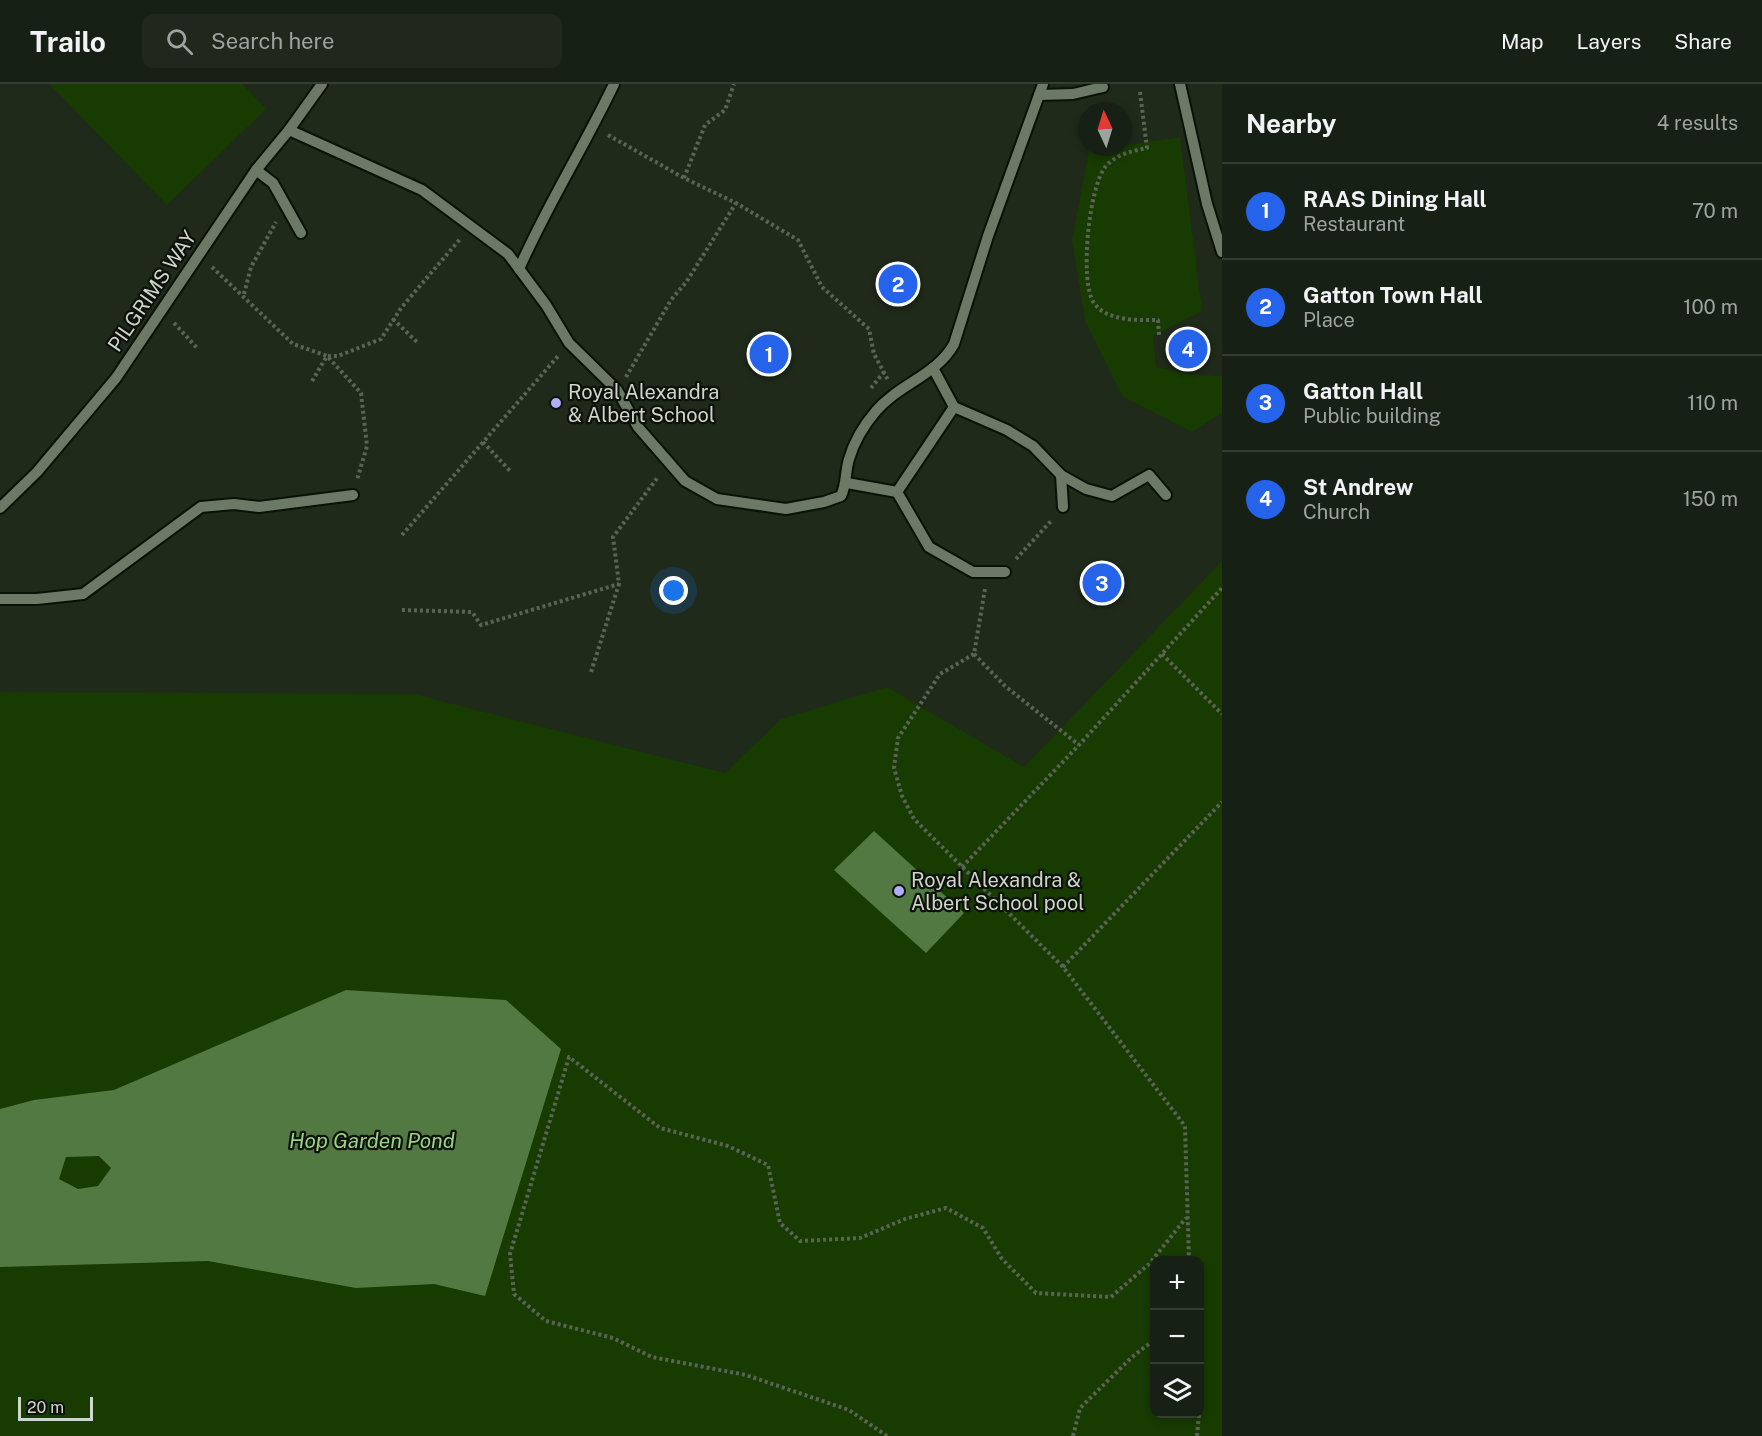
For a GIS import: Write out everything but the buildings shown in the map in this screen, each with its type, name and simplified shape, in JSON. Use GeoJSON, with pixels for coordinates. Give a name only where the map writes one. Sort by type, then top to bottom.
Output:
{"type":"FeatureCollection","features":[{"type":"Feature","properties":{"kind":"lane","name":"PILGRIMS WAY"},"geometry":{"type":"LineString","coordinates":[[0,508],[37,472],[116,378],[256,170],[289,130],[322,84]]}},
{"type":"Feature","properties":{"kind":"lane"},"geometry":{"type":"LineString","coordinates":[[519,269],[538,224],[594,127],[614,84]]}},
{"type":"Feature","properties":{"kind":"lane"},"geometry":{"type":"LineString","coordinates":[[289,130],[422,190],[508,254],[546,305],[569,343],[617,390],[638,427],[685,481],[717,499],[786,509],[824,502],[841,496],[847,483],[848,461],[861,431],[878,409],[895,394],[946,358],[954,344],[996,215],[1043,84]]}},
{"type":"Feature","properties":{"kind":"lane"},"geometry":{"type":"LineString","coordinates":[[1180,84],[1207,204],[1222,252]]}},
{"type":"Feature","properties":{"kind":"lane"},"geometry":{"type":"LineString","coordinates":[[1039,96],[1073,94],[1103,87]]}},
{"type":"Feature","properties":{"kind":"lane"},"geometry":{"type":"LineString","coordinates":[[256,170],[273,183],[301,233]]}},
{"type":"Feature","properties":{"kind":"lane"},"geometry":{"type":"LineString","coordinates":[[933,368],[954,406],[1006,430],[1033,446],[1061,475],[1086,489],[1112,496],[1149,475],[1166,495]]}},
{"type":"Feature","properties":{"kind":"lane"},"geometry":{"type":"LineString","coordinates":[[897,492],[954,406]]}},
{"type":"Feature","properties":{"kind":"lane"},"geometry":{"type":"LineString","coordinates":[[1061,475],[1064,507]]}},
{"type":"Feature","properties":{"kind":"lane"},"geometry":{"type":"LineString","coordinates":[[847,483],[897,492],[929,547],[973,572],[1005,572]]}},
{"type":"Feature","properties":{"kind":"lane"},"geometry":{"type":"LineString","coordinates":[[0,599],[37,599],[83,594],[201,507],[234,504],[259,507],[353,495]]}},
{"type":"Feature","properties":{"kind":"path"},"geometry":{"type":"LineString","coordinates":[[684,178],[705,125],[725,110],[734,84]]}},
{"type":"Feature","properties":{"kind":"path"},"geometry":{"type":"LineString","coordinates":[[1140,92],[1147,147],[1118,156],[1099,176],[1086,239],[1089,282],[1095,304],[1111,315],[1131,320],[1158,320],[1159,336]]}},
{"type":"Feature","properties":{"kind":"path"},"geometry":{"type":"LineString","coordinates":[[594,127],[684,178],[736,203],[798,240],[822,287],[869,329],[874,354],[895,394]]}},
{"type":"Feature","properties":{"kind":"path"},"geometry":{"type":"LineString","coordinates":[[617,390],[635,365],[671,300],[693,272],[736,203]]}},
{"type":"Feature","properties":{"kind":"path"},"geometry":{"type":"LineString","coordinates":[[244,294],[251,267],[285,205]]}},
{"type":"Feature","properties":{"kind":"path"},"geometry":{"type":"LineString","coordinates":[[198,255],[244,294],[293,344],[327,356],[338,356],[381,339],[393,320],[470,226]]}},
{"type":"Feature","properties":{"kind":"path"},"geometry":{"type":"LineString","coordinates":[[162,309],[198,349]]}},
{"type":"Feature","properties":{"kind":"path"},"geometry":{"type":"LineString","coordinates":[[393,320],[419,344]]}},
{"type":"Feature","properties":{"kind":"path"},"geometry":{"type":"LineString","coordinates":[[402,535],[569,343]]}},
{"type":"Feature","properties":{"kind":"path"},"geometry":{"type":"LineString","coordinates":[[312,381],[327,356]]}},
{"type":"Feature","properties":{"kind":"path"},"geometry":{"type":"LineString","coordinates":[[327,356],[361,393],[367,446],[353,495]]}},
{"type":"Feature","properties":{"kind":"path"},"geometry":{"type":"LineString","coordinates":[[483,442],[511,472]]}},
{"type":"Feature","properties":{"kind":"path"},"geometry":{"type":"LineString","coordinates":[[591,672],[619,584],[613,537],[667,463]]}},
{"type":"Feature","properties":{"kind":"path"},"geometry":{"type":"LineString","coordinates":[[974,654],[985,588],[1005,572],[1064,507]]}},
{"type":"Feature","properties":{"kind":"path"},"geometry":{"type":"LineString","coordinates":[[402,610],[472,612],[481,626],[619,584]]}},
{"type":"Feature","properties":{"kind":"path"},"geometry":{"type":"LineString","coordinates":[[962,867],[1078,746],[1222,588]]}},
{"type":"Feature","properties":{"kind":"path"},"geometry":{"type":"LineString","coordinates":[[974,654],[1005,686],[1078,746]]}},
{"type":"Feature","properties":{"kind":"path"},"geometry":{"type":"LineString","coordinates":[[974,654],[940,674],[898,738],[894,768],[902,796],[914,819],[1064,967],[1156,1083],[1185,1126],[1189,1256]]}},
{"type":"Feature","properties":{"kind":"path"},"geometry":{"type":"LineString","coordinates":[[1162,654],[1222,714]]}},
{"type":"Feature","properties":{"kind":"path"},"geometry":{"type":"LineString","coordinates":[[1064,967],[1222,802]]}},
{"type":"Feature","properties":{"kind":"path"},"geometry":{"type":"LineString","coordinates":[[888,1436],[849,1410],[746,1375],[652,1357],[613,1338],[546,1321],[514,1294],[510,1254],[569,1057],[660,1128],[728,1146],[768,1165],[780,1223],[800,1241],[860,1238],[905,1219],[946,1208],[983,1228],[1002,1259],[1035,1293],[1111,1297],[1149,1264],[1186,1218]]}},
{"type":"Feature","properties":{"kind":"path"},"geometry":{"type":"LineString","coordinates":[[1073,1436],[1080,1408],[1132,1357],[1150,1344]]}},
{"type":"Feature","properties":{"kind":"path"},"geometry":{"type":"LineString","coordinates":[[1197,1436],[1199,1418]]}},
{"type":"Feature","properties":{"kind":"shaded area"},"geometry":{"type":"Polygon","coordinates":[[[49,84],[242,84],[266,109],[167,205],[49,84]]]}},
{"type":"Feature","properties":{"kind":"shaded area"},"geometry":{"type":"Polygon","coordinates":[[[1180,137],[1202,311],[1153,336],[1156,367],[1194,375],[1222,376],[1222,413],[1192,432],[1122,396],[1085,321],[1072,240],[1088,156],[1132,156],[1132,144],[1180,137]]]}},
{"type":"Feature","properties":{"kind":"shaded area"},"geometry":{"type":"Polygon","coordinates":[[[1222,561],[1222,1436],[0,1436],[0,692],[414,694],[725,773],[781,719],[887,687],[1024,767],[1222,561]]]}},
{"type":"Feature","properties":{"kind":"water","name":"Royal Alexandra & Albert School pool"},"geometry":{"type":"Polygon","coordinates":[[[874,831],[964,913],[926,953],[834,870],[874,831]]]}},
{"type":"Feature","properties":{"kind":"water","name":"Hop Garden Pond"},"geometry":{"type":"Polygon","coordinates":[[[346,990],[506,1000],[561,1049],[485,1296],[434,1284],[356,1288],[208,1261],[0,1267],[0,1109],[34,1100],[114,1090],[346,990]],[[99,1156],[66,1157],[59,1179],[78,1189],[98,1186],[111,1168],[99,1156]]]}},
{"type":"Feature","properties":{"kind":"place","name":"Gatton Town Hall"},"geometry":{"type":"Point","coordinates":[898,284]}},
{"type":"Feature","properties":{"kind":"place","name":"St Andrew"},"geometry":{"type":"Point","coordinates":[1188,349]}},
{"type":"Feature","properties":{"kind":"place","name":"RAAS Dining Hall"},"geometry":{"type":"Point","coordinates":[769,354]}},
{"type":"Feature","properties":{"kind":"place","name":"Royal Alexandra & Albert School"},"geometry":{"type":"Point","coordinates":[556,403]}},
{"type":"Feature","properties":{"kind":"place","name":"Gatton Hall"},"geometry":{"type":"Point","coordinates":[1102,583]}},
{"type":"Feature","properties":{"kind":"place","name":"Royal Alexandra & Albert School pool"},"geometry":{"type":"Point","coordinates":[899,891]}}]}
